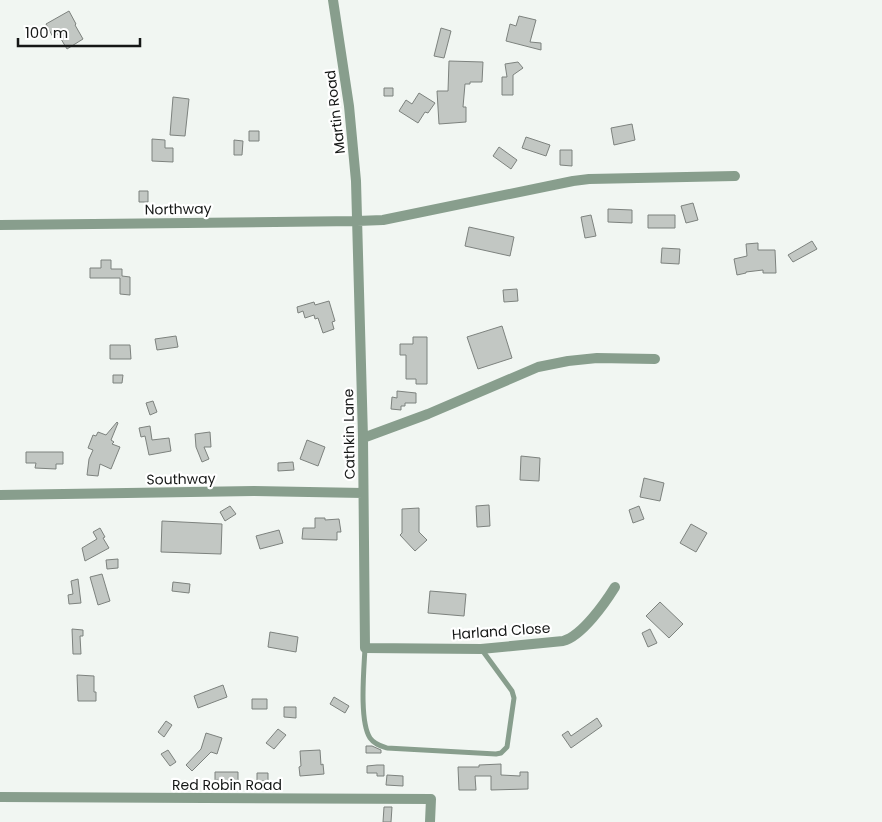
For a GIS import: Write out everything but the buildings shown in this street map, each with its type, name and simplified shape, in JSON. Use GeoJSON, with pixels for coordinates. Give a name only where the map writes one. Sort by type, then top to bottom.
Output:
{"type":"FeatureCollection","features":[{"type":"Feature","properties":{"kind":"street","name":"Martin Road"},"geometry":{"type":"LineString","coordinates":[[333,0],[349,106],[356,181],[357,221]]}},
{"type":"Feature","properties":{"kind":"street","name":"Northway"},"geometry":{"type":"LineString","coordinates":[[0,225],[383,220],[589,179],[735,176]]}},
{"type":"Feature","properties":{"kind":"street","name":"Cathkin Lane"},"geometry":{"type":"LineString","coordinates":[[357,221],[363,438],[365,648]]}},
{"type":"Feature","properties":{"kind":"street"},"geometry":{"type":"LineString","coordinates":[[363,438],[428,414],[538,367],[568,360],[597,358],[655,359]]}},
{"type":"Feature","properties":{"kind":"street","name":"Southway"},"geometry":{"type":"LineString","coordinates":[[0,495],[254,491],[363,493]]}},
{"type":"Feature","properties":{"kind":"street","name":"Harland Close"},"geometry":{"type":"LineString","coordinates":[[365,648],[481,649],[568,639],[578,632],[600,608],[614,587]]}},
{"type":"Feature","properties":{"kind":"street","name":"Red Robin Road"},"geometry":{"type":"LineString","coordinates":[[0,797],[431,799],[430,822]]}},
{"type":"Feature","properties":{"kind":"lane"},"geometry":{"type":"LineString","coordinates":[[365,648],[364,721],[371,740],[387,748],[496,754],[501,753],[507,747],[514,698],[512,691],[481,649]]}}]}
